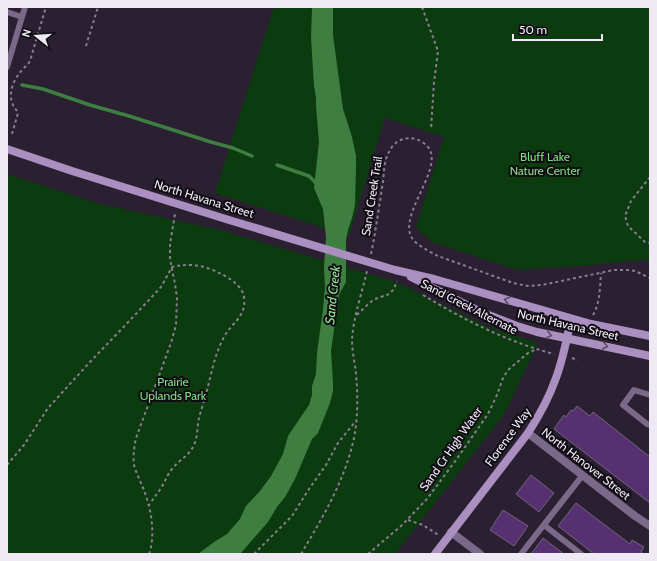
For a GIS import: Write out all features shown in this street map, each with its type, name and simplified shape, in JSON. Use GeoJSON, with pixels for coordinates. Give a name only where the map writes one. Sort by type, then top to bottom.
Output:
{"type":"FeatureCollection","features":[{"type":"Feature","properties":{"kind":"main road","name":"North Havana Street"},"geometry":{"type":"LineString","coordinates":[[7,149],[229,220],[395,270],[434,279],[571,319],[650,336]]}},
{"type":"Feature","properties":{"kind":"main road","name":"North Havana Street"},"geometry":{"type":"LineString","coordinates":[[395,270],[481,312],[504,321],[537,332],[650,356]]}},
{"type":"Feature","properties":{"kind":"main road","name":"Florence Way"},"geometry":{"type":"LineString","coordinates":[[435,554],[528,433],[552,390],[557,377],[571,319]]}},
{"type":"Feature","properties":{"kind":"street","name":"North Hanover Street"},"geometry":{"type":"LineString","coordinates":[[528,433],[582,476],[650,526]]}},
{"type":"Feature","properties":{"kind":"street"},"geometry":{"type":"LineString","coordinates":[[451,532],[480,554]]}},
{"type":"Feature","properties":{"kind":"lane"},"geometry":{"type":"LineString","coordinates":[[7,67],[25,7]]}},
{"type":"Feature","properties":{"kind":"lane"},"geometry":{"type":"LineString","coordinates":[[7,12],[22,17]]}},
{"type":"Feature","properties":{"kind":"lane"},"geometry":{"type":"LineString","coordinates":[[650,395],[634,390],[623,405],[650,425]]}},
{"type":"Feature","properties":{"kind":"lane"},"geometry":{"type":"LineString","coordinates":[[521,554],[582,476]]}},
{"type":"Feature","properties":{"kind":"lane"},"geometry":{"type":"LineString","coordinates":[[544,525],[581,554]]}},
{"type":"Feature","properties":{"kind":"path"},"geometry":{"type":"LineString","coordinates":[[12,134],[18,113],[13,105],[12,86],[18,75],[29,64],[46,7]]}},
{"type":"Feature","properties":{"kind":"path"},"geometry":{"type":"LineString","coordinates":[[86,46],[98,7]]}},
{"type":"Feature","properties":{"kind":"path"},"geometry":{"type":"LineString","coordinates":[[422,7],[438,51],[434,82],[431,130]]}},
{"type":"Feature","properties":{"kind":"path","name":"Sand Creek Trail"},"geometry":{"type":"LineString","coordinates":[[370,258],[375,237],[385,164],[389,152],[396,142],[403,138],[411,138],[422,142],[430,148],[432,157],[431,167],[409,223],[410,234],[417,243],[426,250],[438,256],[513,283],[528,286],[542,285],[614,270],[635,271],[650,278]]}},
{"type":"Feature","properties":{"kind":"path"},"geometry":{"type":"LineString","coordinates":[[650,177],[631,201],[625,216],[628,226],[645,242],[650,243]]}},
{"type":"Feature","properties":{"kind":"path"},"geometry":{"type":"LineString","coordinates":[[149,554],[152,529],[149,506],[147,497],[134,466],[134,447],[176,325],[177,298],[170,259],[170,244],[175,214],[182,216]]}},
{"type":"Feature","properties":{"kind":"path"},"geometry":{"type":"LineString","coordinates":[[7,465],[24,445],[52,403],[161,287],[172,267],[180,265],[204,267],[219,273],[233,281],[241,288],[244,296],[244,309],[239,319],[223,338],[199,418],[194,444],[187,456],[179,461],[173,468],[149,506]]}},
{"type":"Feature","properties":{"kind":"path"},"geometry":{"type":"LineString","coordinates":[[301,554],[338,487],[345,470],[354,437],[358,391],[352,342],[356,316],[368,266]]}},
{"type":"Feature","properties":{"kind":"path"},"geometry":{"type":"LineString","coordinates":[[595,311],[599,295],[601,273]]}},
{"type":"Feature","properties":{"kind":"path"},"geometry":{"type":"LineString","coordinates":[[356,316],[370,302],[390,294],[397,282],[393,280]]}},
{"type":"Feature","properties":{"kind":"path","name":"Sand Creek Alternate"},"geometry":{"type":"LineString","coordinates":[[421,294],[493,332],[542,351]]}},
{"type":"Feature","properties":{"kind":"path","name":"Sand Cr High Water"},"geometry":{"type":"LineString","coordinates":[[368,554],[408,520],[435,489],[482,423],[493,405],[503,378],[508,370],[528,353],[537,349]]}},
{"type":"Feature","properties":{"kind":"path"},"geometry":{"type":"LineString","coordinates":[[254,554],[292,516],[338,444],[356,421]]}},
{"type":"Feature","properties":{"kind":"path"},"geometry":{"type":"LineString","coordinates":[[408,520],[423,525],[437,534],[451,532]]}},
{"type":"Feature","properties":{"kind":"green space","name":"Bluff Lake Nature Center"},"geometry":{"type":"Polygon","coordinates":[[[274,7],[650,7],[650,261],[641,260],[518,270],[432,242],[416,227],[444,137],[385,118],[349,236],[215,193],[274,7]]]}},
{"type":"Feature","properties":{"kind":"green space","name":"Prairie Uplands Park"},"geometry":{"type":"Polygon","coordinates":[[[7,174],[100,204],[220,230],[396,282],[491,328],[538,343],[504,415],[395,554],[7,554],[7,174]]]}},
{"type":"Feature","properties":{"kind":"water","name":"Sand Creek"},"geometry":{"type":"Polygon","coordinates":[[[312,7],[333,7],[333,35],[343,109],[352,137],[356,156],[355,205],[346,240],[346,282],[339,295],[331,351],[333,391],[330,403],[318,433],[312,439],[295,479],[285,497],[268,522],[240,554],[198,554],[227,534],[240,519],[246,506],[271,476],[283,454],[288,436],[309,405],[312,395],[312,386],[316,374],[325,287],[324,267],[326,237],[323,209],[314,188],[319,142],[311,38],[312,7]]]}},
{"type":"Feature","properties":{"kind":"building"},"geometry":{"type":"Polygon","coordinates":[[[577,406],[590,416],[593,412],[650,457],[650,503],[554,429],[564,415],[566,417],[571,410],[573,411],[577,406]]]}},
{"type":"Feature","properties":{"kind":"building"},"geometry":{"type":"Polygon","coordinates":[[[531,475],[554,493],[539,512],[516,494],[531,475]]]}},
{"type":"Feature","properties":{"kind":"building"},"geometry":{"type":"Polygon","coordinates":[[[576,503],[630,544],[632,540],[644,547],[641,552],[644,554],[594,554],[558,526],[576,503]]]}},
{"type":"Feature","properties":{"kind":"building"},"geometry":{"type":"Polygon","coordinates":[[[503,510],[528,526],[514,546],[490,530],[503,510]]]}},
{"type":"Feature","properties":{"kind":"building"},"geometry":{"type":"Polygon","coordinates":[[[543,538],[564,554],[531,554],[543,538]]]}},
{"type":"Feature","properties":{"kind":"waterway"},"geometry":{"type":"LineString","coordinates":[[22,85],[43,89],[90,105],[233,148],[252,156]]}},
{"type":"Feature","properties":{"kind":"waterway"},"geometry":{"type":"LineString","coordinates":[[277,165],[309,176],[317,184]]}}]}
